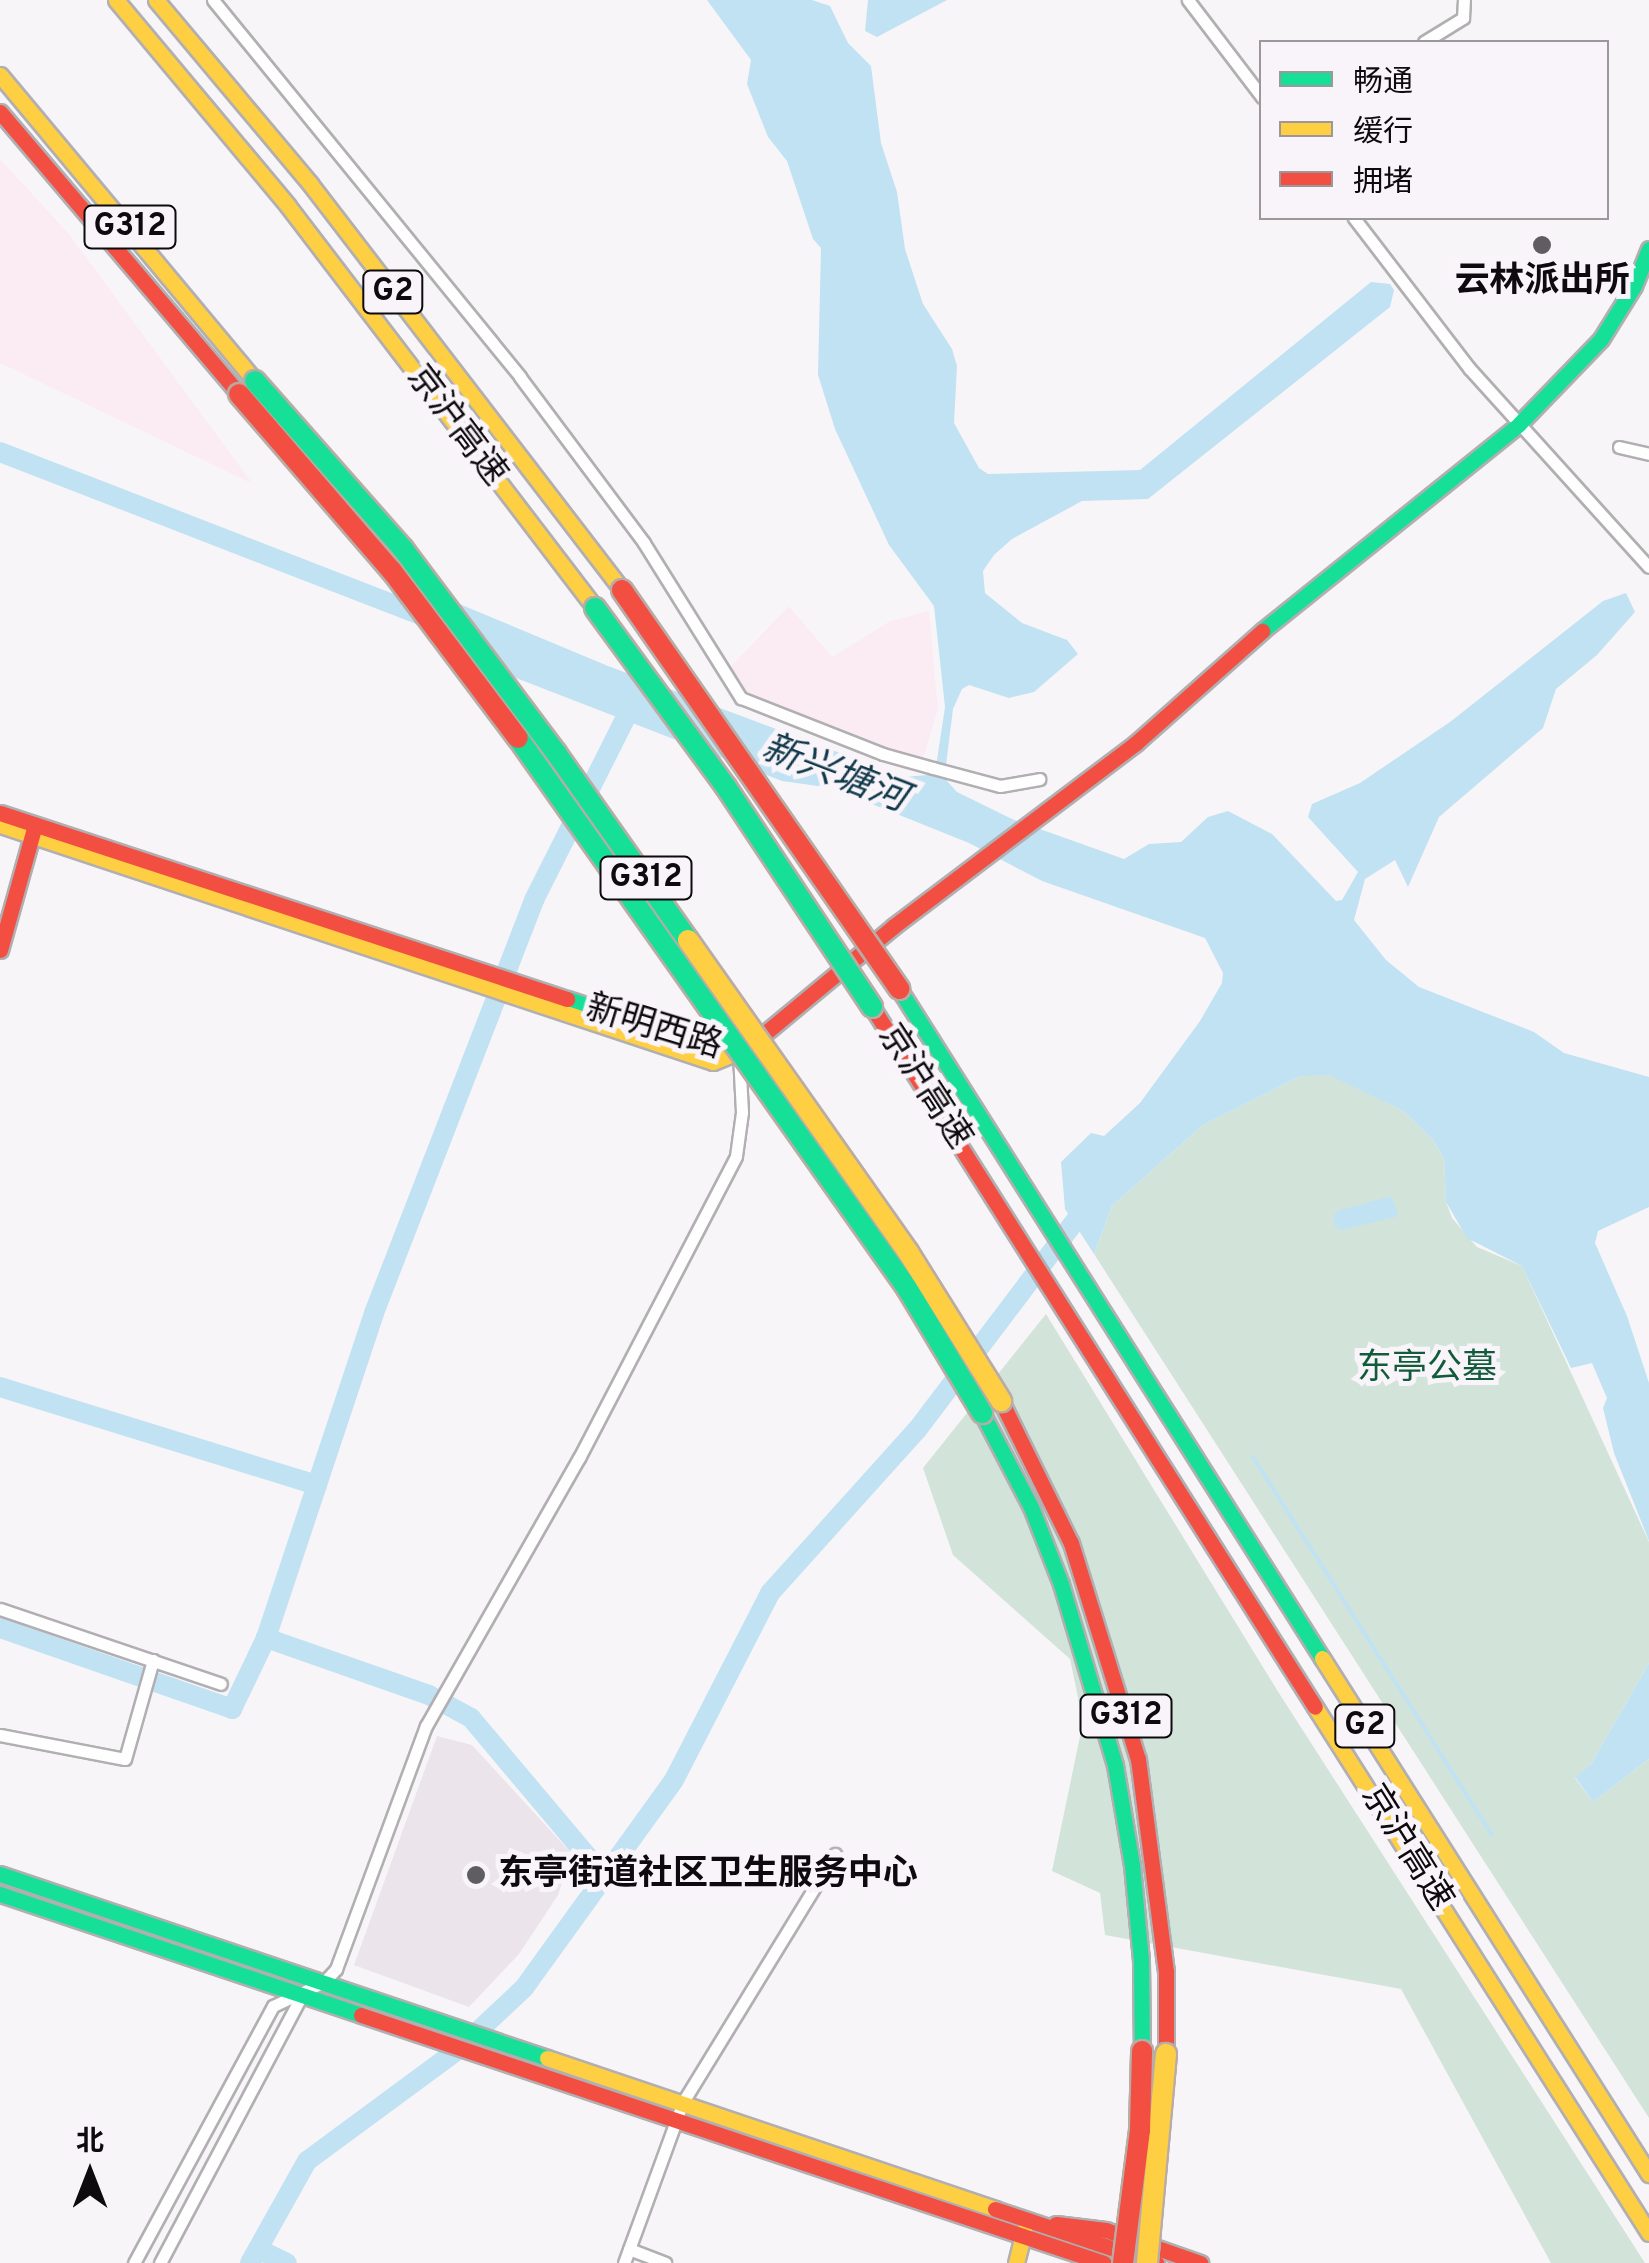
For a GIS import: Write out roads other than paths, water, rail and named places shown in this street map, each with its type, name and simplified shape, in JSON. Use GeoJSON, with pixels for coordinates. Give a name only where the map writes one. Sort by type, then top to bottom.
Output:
{"type":"FeatureCollection","features":[{"type":"Feature","properties":{"kind":"main road","name":"京沪高速"},"geometry":{"type":"LineString","coordinates":[[116,0],[288,206],[595,608],[726,787],[1018,1234],[1649,2233]]}},
{"type":"Feature","properties":{"kind":"main road","name":"京沪高速"},"geometry":{"type":"LineString","coordinates":[[156,0],[311,184],[622,590],[898,989],[1649,2174]]}},
{"type":"Feature","properties":{"kind":"main road","name":"G312"},"geometry":{"type":"LineString","coordinates":[[0,76],[392,571],[540,767],[907,1288],[982,1413],[1031,1507],[1061,1584],[1114,1765],[1132,1866],[1142,2050],[1140,2130],[1123,2263]]}},
{"type":"Feature","properties":{"kind":"main road","name":"G312"},"geometry":{"type":"LineString","coordinates":[[0,112],[247,388],[402,549],[556,753],[886,1220],[1002,1400],[1072,1543],[1138,1759],[1166,1972],[1166,2054],[1148,2263]]}},
{"type":"Feature","properties":{"kind":"main road"},"geometry":{"type":"LineString","coordinates":[[739,1055],[894,926],[1044,817],[1136,744],[1257,635],[1520,424],[1601,339],[1634,286],[1649,249]]}},
{"type":"Feature","properties":{"kind":"main road","name":"新明西路"},"geometry":{"type":"LineString","coordinates":[[0,813],[33,829],[739,1055]]}},
{"type":"Feature","properties":{"kind":"main road","name":"新明西路"},"geometry":{"type":"LineString","coordinates":[[0,825],[33,829]]}},
{"type":"Feature","properties":{"kind":"main road"},"geometry":{"type":"LineString","coordinates":[[0,950],[33,829]]}},
{"type":"Feature","properties":{"kind":"main road"},"geometry":{"type":"LineString","coordinates":[[0,1874],[324,1982],[436,2028],[1024,2230],[1104,2263]]}},
{"type":"Feature","properties":{"kind":"main road"},"geometry":{"type":"LineString","coordinates":[[0,1894],[302,1994],[436,2028]]}},
{"type":"Feature","properties":{"kind":"main road"},"geometry":{"type":"LineString","coordinates":[[1016,2263],[1024,2230]]}},
{"type":"Feature","properties":{"kind":"main road"},"geometry":{"type":"LineString","coordinates":[[1024,2230],[1071,2263]]}},
{"type":"Feature","properties":{"kind":"main road"},"geometry":{"type":"LineString","coordinates":[[1024,2230],[1156,2263]]}},
{"type":"Feature","properties":{"kind":"main road"},"geometry":{"type":"LineString","coordinates":[[1024,2230],[1106,2230],[1200,2263]]}},
{"type":"Feature","properties":{"kind":"street"},"geometry":{"type":"LineString","coordinates":[[213,0],[520,376],[644,543],[741,698],[883,754],[933,768],[1000,786],[1039,779]]}},
{"type":"Feature","properties":{"kind":"street"},"geometry":{"type":"LineString","coordinates":[[1188,0],[1259,93]]}},
{"type":"Feature","properties":{"kind":"street"},"geometry":{"type":"LineString","coordinates":[[1427,40],[1463,18],[1464,0]]}},
{"type":"Feature","properties":{"kind":"street"},"geometry":{"type":"LineString","coordinates":[[1356,220],[1469,368],[1649,568]]}},
{"type":"Feature","properties":{"kind":"street"},"geometry":{"type":"LineString","coordinates":[[1618,447],[1649,454]]}},
{"type":"Feature","properties":{"kind":"street"},"geometry":{"type":"LineString","coordinates":[[134,2263],[272,2006],[324,1982],[336,1968],[426,1726],[448,1681],[579,1458],[736,1156],[742,1112],[739,1055]]}},
{"type":"Feature","properties":{"kind":"street"},"geometry":{"type":"LineString","coordinates":[[0,1610],[221,1684]]}},
{"type":"Feature","properties":{"kind":"street"},"geometry":{"type":"LineString","coordinates":[[0,1735],[126,1759],[153,1660]]}},
{"type":"Feature","properties":{"kind":"street"},"geometry":{"type":"LineString","coordinates":[[624,2263],[679,2111],[835,1854]]}},
{"type":"Feature","properties":{"kind":"street"},"geometry":{"type":"LineString","coordinates":[[160,2263],[302,1994]]}},
{"type":"Feature","properties":{"kind":"street"},"geometry":{"type":"LineString","coordinates":[[628,2249],[665,2263]]}},
{"type":"Feature","properties":{"kind":"water"},"geometry":{"type":"Polygon","coordinates":[[[707,0],[812,0],[830,6],[848,43],[871,66],[881,143],[897,192],[905,249],[923,304],[952,349],[957,366],[954,423],[979,468],[988,474],[1140,470],[1371,282],[1390,284],[1394,290],[1390,307],[1148,499],[1082,501],[1012,539],[994,555],[983,571],[985,593],[1022,623],[1067,640],[1078,654],[1034,692],[1009,698],[969,685],[962,689],[953,709],[946,765],[947,781],[957,792],[1012,819],[1124,859],[1149,844],[1181,842],[1208,817],[1228,811],[1272,834],[1336,901],[1342,900],[1358,872],[1308,817],[1312,804],[1360,783],[1450,722],[1603,601],[1626,593],[1635,612],[1597,655],[1556,689],[1543,728],[1439,817],[1408,887],[1395,860],[1365,879],[1354,920],[1386,960],[1419,987],[1534,1032],[1564,1053],[1649,1077],[1649,1207],[1598,1231],[1595,1243],[1627,1316],[1649,1383],[1649,1541],[1614,1453],[1603,1408],[1607,1398],[1592,1363],[1571,1368],[1522,1266],[1467,1238],[1446,1202],[1444,1159],[1433,1140],[1403,1111],[1329,1075],[1301,1076],[1203,1125],[1112,1206],[1094,1254],[1065,1209],[1061,1162],[1091,1133],[1104,1136],[1140,1103],[1200,1021],[1222,983],[1223,973],[1205,938],[1042,881],[969,843],[832,788],[782,781],[516,678],[457,603],[608,666],[904,777],[927,775],[937,760],[945,707],[934,606],[889,545],[835,429],[818,375],[821,248],[813,239],[787,161],[768,137],[747,84],[751,60],[707,0]]]}},
{"type":"Feature","properties":{"kind":"water"},"geometry":{"type":"Polygon","coordinates":[[[868,0],[947,0],[877,37],[865,31],[868,0]]]}},
{"type":"Feature","properties":{"kind":"water"},"geometry":{"type":"Polygon","coordinates":[[[1391,1196],[1398,1213],[1395,1217],[1342,1230],[1335,1227],[1333,1216],[1337,1211],[1391,1196]]]}},
{"type":"Feature","properties":{"kind":"water"},"geometry":{"type":"Polygon","coordinates":[[[1649,1663],[1649,1759],[1593,1802],[1575,1777],[1591,1764],[1649,1663]]]}},
{"type":"Feature","properties":{"kind":"waterway","name":"新兴塘河"},"geometry":{"type":"LineString","coordinates":[[0,452],[511,650]]}},
{"type":"Feature","properties":{"kind":"waterway"},"geometry":{"type":"LineString","coordinates":[[604,1876],[471,1718],[429,1695],[266,1638],[374,1313],[534,900],[635,699]]}},
{"type":"Feature","properties":{"kind":"waterway"},"geometry":{"type":"LineString","coordinates":[[250,2263],[307,2161],[459,2049],[524,1988],[674,1780],[770,1593],[917,1430],[1090,1201]]}},
{"type":"Feature","properties":{"kind":"waterway"},"geometry":{"type":"LineString","coordinates":[[0,1387],[317,1485]]}},
{"type":"Feature","properties":{"kind":"waterway"},"geometry":{"type":"LineString","coordinates":[[1253,1457],[1492,1835]]}},
{"type":"Feature","properties":{"kind":"waterway"},"geometry":{"type":"LineString","coordinates":[[0,1628],[232,1709],[266,1638]]}},
{"type":"Feature","properties":{"kind":"waterway"},"geometry":{"type":"LineString","coordinates":[[258,2249],[287,2263]]}},
{"type":"Feature","properties":{"kind":"place","name":"云林派出所"},"geometry":{"type":"Point","coordinates":[1542,245]}},
{"type":"Feature","properties":{"kind":"place","name":"东亭街道社区卫生服务中心"},"geometry":{"type":"Point","coordinates":[476,1875]}},
{"type":"Feature","properties":{"kind":"park label","name":"东亭公墓"},"geometry":{"type":"Point","coordinates":[1427,1369]}}]}
